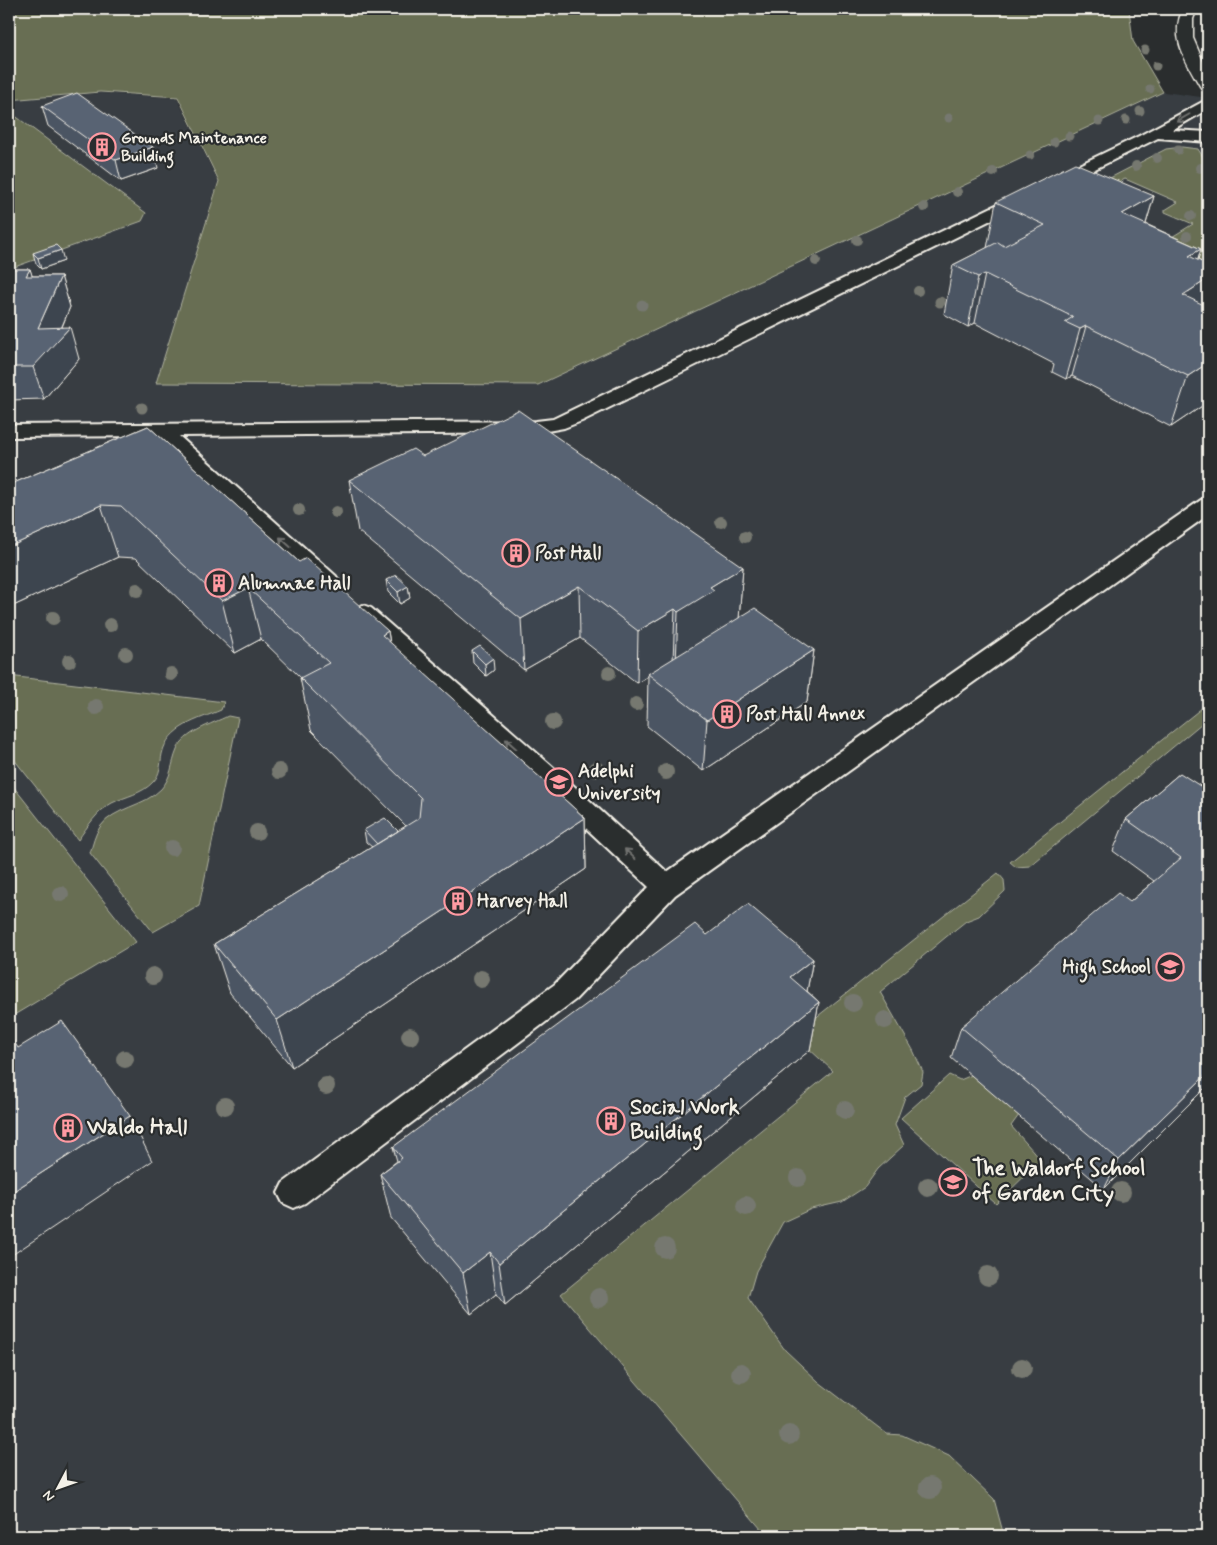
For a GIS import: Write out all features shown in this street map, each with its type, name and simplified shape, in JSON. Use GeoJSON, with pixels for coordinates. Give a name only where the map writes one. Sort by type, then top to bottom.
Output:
{"type":"FeatureCollection","features":[{"type":"Feature","properties":{"kind":"street"},"geometry":{"type":"LineString","coordinates":[[1190,9],[1183,27],[1184,38],[1191,56],[1208,86]]}},
{"type":"Feature","properties":{"kind":"lane"},"geometry":{"type":"LineString","coordinates":[[9,431],[536,427],[557,424],[575,417],[1157,132],[1208,103]]}},
{"type":"Feature","properties":{"kind":"lane"},"geometry":{"type":"LineString","coordinates":[[1157,132],[1208,137]]}},
{"type":"Feature","properties":{"kind":"lane"},"geometry":{"type":"LineString","coordinates":[[162,430],[546,776],[666,887]]}},
{"type":"Feature","properties":{"kind":"lane"},"geometry":{"type":"LineString","coordinates":[[294,1193],[565,992],[666,887],[1208,505]]}},
{"type":"Feature","properties":{"kind":"shaded area","name":"Adelphi University"},"geometry":{"type":"Polygon","coordinates":[[[1164,92],[1208,98],[1208,1536],[9,1536],[9,100],[100,93],[177,98],[218,181],[157,383],[538,385],[1164,92]]]}},
{"type":"Feature","properties":{"kind":"green space"},"geometry":{"type":"Polygon","coordinates":[[[9,9],[1129,9],[1133,41],[1163,92],[538,385],[156,383],[219,181],[178,97],[100,92],[9,100],[9,9]]]}},
{"type":"Feature","properties":{"kind":"green space"},"geometry":{"type":"Polygon","coordinates":[[[9,115],[14,115],[146,213],[142,221],[9,269],[9,115]]]}},
{"type":"Feature","properties":{"kind":"green space"},"geometry":{"type":"Polygon","coordinates":[[[1182,147],[1198,149],[1208,165],[1208,365],[1121,268],[1193,224],[1165,212],[1165,210],[1178,202],[1125,179],[1114,185],[1106,180],[1166,149],[1182,147]]]}},
{"type":"Feature","properties":{"kind":"green space"},"geometry":{"type":"Polygon","coordinates":[[[9,676],[224,702],[221,710],[177,730],[165,744],[156,779],[139,792],[107,806],[93,819],[78,840],[9,753],[9,676]]]}},
{"type":"Feature","properties":{"kind":"green space"},"geometry":{"type":"Polygon","coordinates":[[[1208,703],[1208,718],[1030,866],[1016,867],[1010,862],[1208,703]]]}},
{"type":"Feature","properties":{"kind":"green space"},"geometry":{"type":"Polygon","coordinates":[[[228,716],[238,718],[199,906],[153,932],[90,853],[94,839],[106,820],[146,800],[161,789],[169,775],[177,750],[186,738],[199,729],[228,716]]]}},
{"type":"Feature","properties":{"kind":"green space"},"geometry":{"type":"Polygon","coordinates":[[[9,781],[136,942],[9,1018],[9,781]]]}},
{"type":"Feature","properties":{"kind":"green space"},"geometry":{"type":"Polygon","coordinates":[[[998,873],[1004,880],[1005,891],[979,916],[966,921],[880,992],[913,1050],[923,1072],[921,1084],[905,1097],[895,1125],[904,1145],[878,1169],[865,1187],[842,1202],[811,1209],[783,1222],[756,1271],[748,1298],[785,1350],[819,1382],[887,1434],[902,1435],[949,1456],[994,1499],[1004,1536],[767,1536],[561,1294],[833,1071],[794,1035],[998,873]]]}},
{"type":"Feature","properties":{"kind":"green space"},"geometry":{"type":"Polygon","coordinates":[[[949,1075],[960,1080],[972,1075],[1019,1115],[1011,1126],[1041,1160],[996,1204],[901,1118],[949,1075]]]}},
{"type":"Feature","properties":{"kind":"building"},"geometry":{"type":"Polygon","coordinates":[[[77,93],[153,147],[116,160],[42,106],[77,93]]]}},
{"type":"Feature","properties":{"kind":"building"},"geometry":{"type":"Polygon","coordinates":[[[1075,163],[1154,196],[1122,214],[1201,249],[1189,256],[1208,265],[1208,279],[1183,295],[1208,307],[1208,363],[1188,376],[1086,326],[1080,329],[1065,322],[1073,317],[985,274],[978,277],[953,265],[998,242],[1004,246],[1045,225],[996,202],[1075,163]]]}},
{"type":"Feature","properties":{"kind":"building"},"geometry":{"type":"Polygon","coordinates":[[[56,245],[61,250],[38,258],[33,253],[56,245]]]}},
{"type":"Feature","properties":{"kind":"building"},"geometry":{"type":"Polygon","coordinates":[[[9,269],[30,269],[26,276],[61,276],[38,328],[70,327],[33,367],[9,367],[9,269]]]}},
{"type":"Feature","properties":{"kind":"building"},"geometry":{"type":"Polygon","coordinates":[[[518,410],[743,567],[710,587],[714,590],[678,612],[675,609],[638,631],[579,586],[521,619],[349,480],[413,449],[423,456],[518,410]]]}},
{"type":"Feature","properties":{"kind":"building"},"geometry":{"type":"Polygon","coordinates":[[[148,426],[299,562],[306,558],[388,631],[382,635],[585,818],[277,1020],[214,944],[419,818],[421,798],[300,678],[329,663],[248,588],[222,601],[121,506],[101,505],[9,547],[9,485],[148,426]]]}},
{"type":"Feature","properties":{"kind":"building"},"geometry":{"type":"Polygon","coordinates":[[[396,575],[408,586],[398,592],[386,580],[396,575]]]}},
{"type":"Feature","properties":{"kind":"building"},"geometry":{"type":"Polygon","coordinates":[[[755,608],[814,650],[707,720],[648,674],[755,608]]]}},
{"type":"Feature","properties":{"kind":"building"},"geometry":{"type":"Polygon","coordinates":[[[480,646],[493,658],[485,664],[472,651],[480,646]]]}},
{"type":"Feature","properties":{"kind":"building"},"geometry":{"type":"Polygon","coordinates":[[[1180,773],[1208,791],[1208,1073],[1119,1160],[961,1027],[1118,893],[1130,902],[1181,858],[1126,819],[1180,773]]]}},
{"type":"Feature","properties":{"kind":"building"},"geometry":{"type":"Polygon","coordinates":[[[385,818],[398,831],[377,844],[364,830],[385,818]]]}},
{"type":"Feature","properties":{"kind":"building","name":"Social Work Building"},"geometry":{"type":"Polygon","coordinates":[[[748,904],[813,959],[790,977],[819,1002],[499,1263],[490,1252],[463,1273],[380,1174],[402,1158],[393,1147],[695,924],[707,935],[748,904]]]}},
{"type":"Feature","properties":{"kind":"building"},"geometry":{"type":"Polygon","coordinates":[[[62,1021],[130,1116],[9,1194],[9,1034],[18,1048],[62,1021]]]}},
{"type":"Feature","properties":{"kind":"place","name":"Grounds Maintenance Building"},"geometry":{"type":"Point","coordinates":[102,147]}},
{"type":"Feature","properties":{"kind":"place","name":"Post Hall"},"geometry":{"type":"Point","coordinates":[516,553]}},
{"type":"Feature","properties":{"kind":"place","name":"Alumnae Hall"},"geometry":{"type":"Point","coordinates":[219,583]}},
{"type":"Feature","properties":{"kind":"place","name":"Post Hall Annex"},"geometry":{"type":"Point","coordinates":[727,714]}},
{"type":"Feature","properties":{"kind":"place","name":"Adelphi University"},"geometry":{"type":"Point","coordinates":[559,782]}},
{"type":"Feature","properties":{"kind":"place","name":"Harvey Hall"},"geometry":{"type":"Point","coordinates":[458,901]}},
{"type":"Feature","properties":{"kind":"place","name":"High School"},"geometry":{"type":"Point","coordinates":[1170,967]}},
{"type":"Feature","properties":{"kind":"place","name":"Social Work Building"},"geometry":{"type":"Point","coordinates":[611,1121]}},
{"type":"Feature","properties":{"kind":"place","name":"Waldo Hall"},"geometry":{"type":"Point","coordinates":[68,1128]}},
{"type":"Feature","properties":{"kind":"place","name":"The Waldorf School of Garden City"},"geometry":{"type":"Point","coordinates":[953,1182]}}]}
